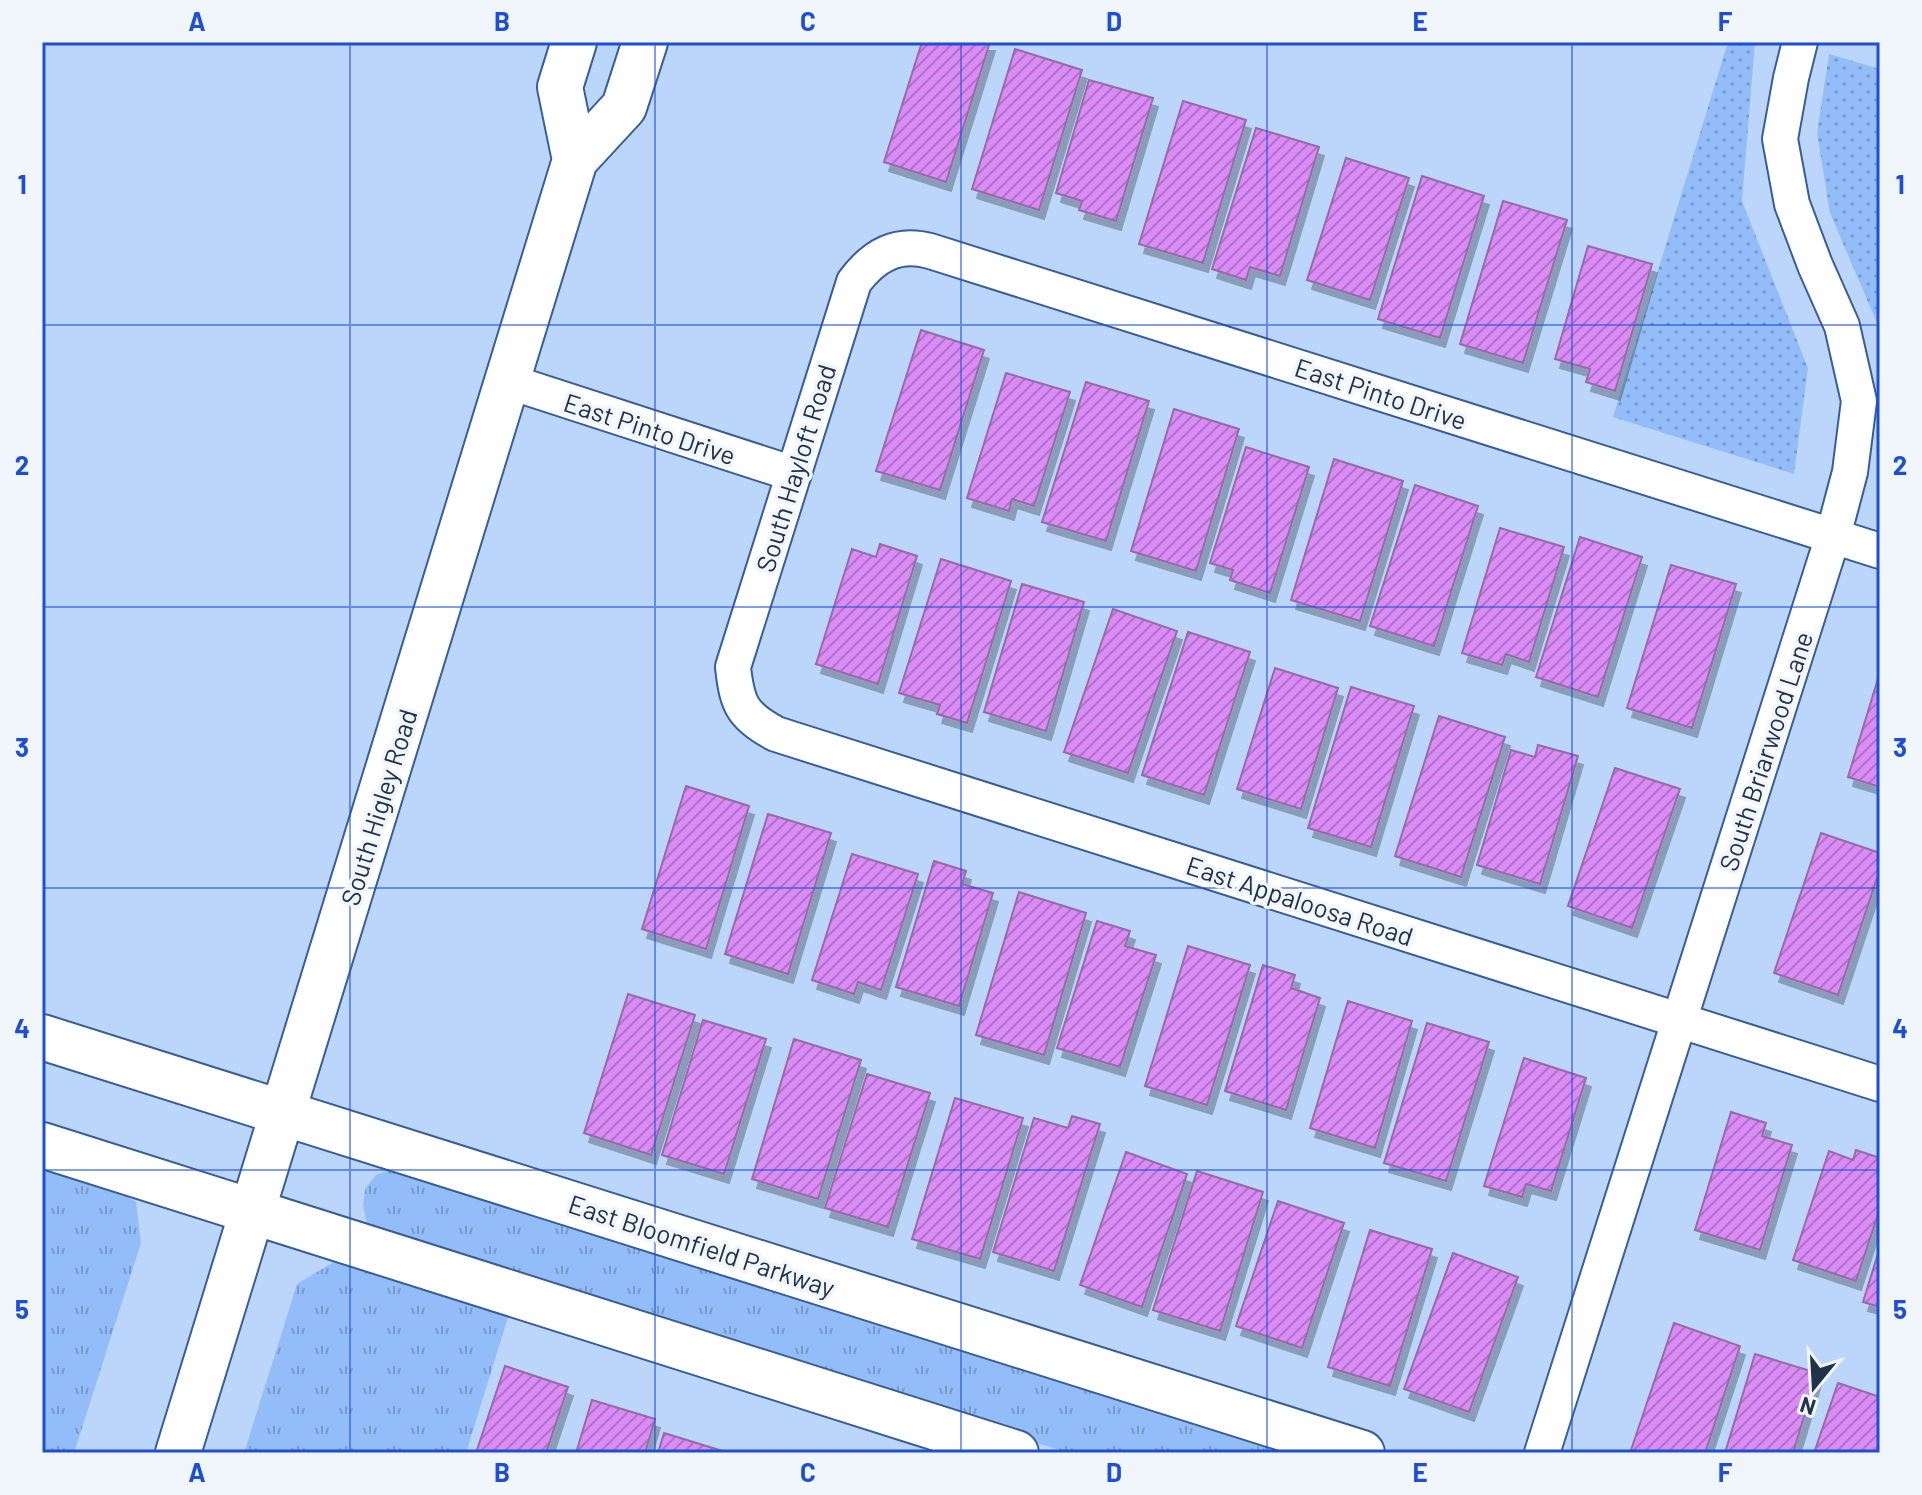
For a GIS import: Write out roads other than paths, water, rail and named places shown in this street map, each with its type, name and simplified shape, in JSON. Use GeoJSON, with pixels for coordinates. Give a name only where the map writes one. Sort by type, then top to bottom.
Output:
{"type":"FeatureCollection","features":[{"type":"Feature","properties":{"kind":"street","name":"South Higley Road"},"geometry":{"type":"LineString","coordinates":[[574,42],[560,87],[575,160]]}},
{"type":"Feature","properties":{"kind":"street","name":"South Higley Road"},"geometry":{"type":"LineString","coordinates":[[178,1453],[575,160],[624,107],[645,42]]}},
{"type":"Feature","properties":{"kind":"street","name":"South Briarwood Lane"},"geometry":{"type":"LineString","coordinates":[[1542,1453],[1833,536],[1850,472],[1859,401],[1842,326],[1792,204],[1780,139],[1800,42]]}},
{"type":"Feature","properties":{"kind":"street","name":"East Pinto Drive"},"geometry":{"type":"LineString","coordinates":[[881,254],[900,248],[930,251],[1880,551]]}},
{"type":"Feature","properties":{"kind":"street","name":"South Hayloft Road"},"geometry":{"type":"LineString","coordinates":[[736,694],[733,667],[854,282],[866,266],[881,254]]}},
{"type":"Feature","properties":{"kind":"street","name":"East Pinto Drive"},"geometry":{"type":"LineString","coordinates":[[507,381],[794,474]]}},
{"type":"Feature","properties":{"kind":"street","name":"East Appaloosa Road"},"geometry":{"type":"LineString","coordinates":[[736,694],[742,708],[757,724],[776,734],[1880,1084]]}},
{"type":"Feature","properties":{"kind":"street","name":"East Bloomfield Parkway"},"geometry":{"type":"LineString","coordinates":[[42,1037],[1362,1453]]}},
{"type":"Feature","properties":{"kind":"street"},"geometry":{"type":"LineString","coordinates":[[42,1145],[1016,1453]]}}]}
